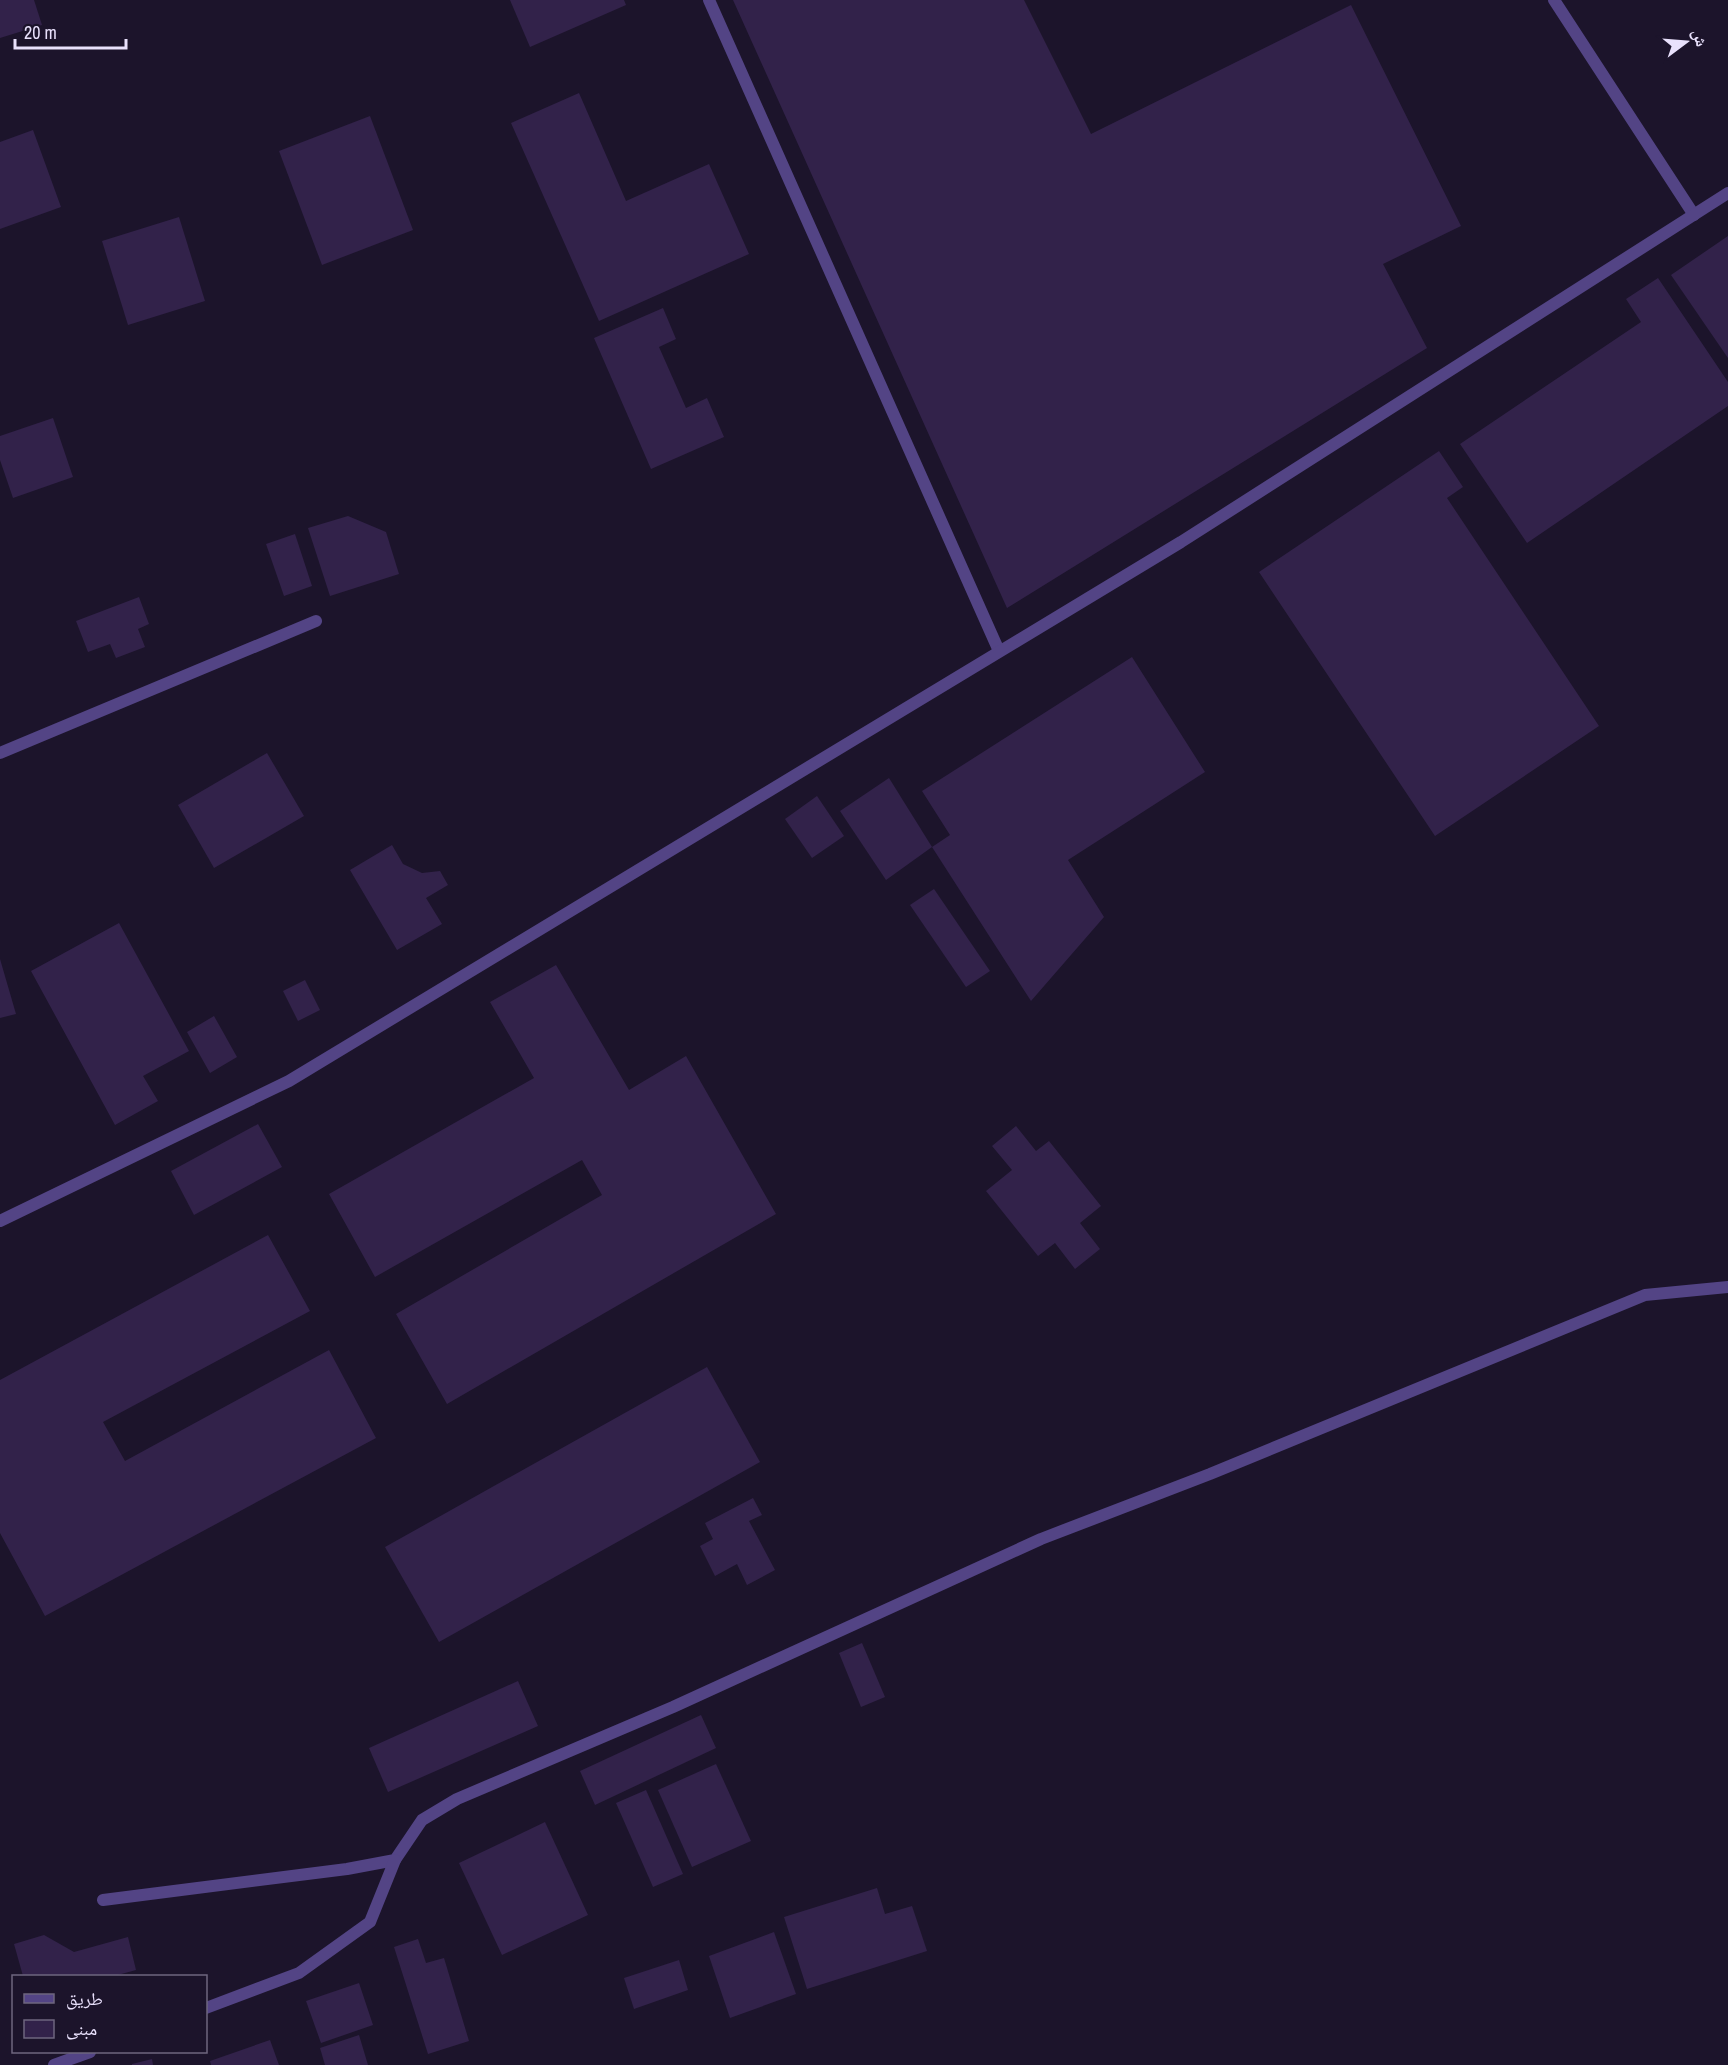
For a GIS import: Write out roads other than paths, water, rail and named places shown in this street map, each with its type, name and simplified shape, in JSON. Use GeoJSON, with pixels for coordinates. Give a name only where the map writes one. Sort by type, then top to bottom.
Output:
{"type":"FeatureCollection","features":[{"type":"Feature","properties":{"kind":"street"},"geometry":{"type":"LineString","coordinates":[[709,0],[999,651]]}},
{"type":"Feature","properties":{"kind":"street"},"geometry":{"type":"LineString","coordinates":[[1554,0],[1694,214]]}},
{"type":"Feature","properties":{"kind":"street"},"geometry":{"type":"LineString","coordinates":[[0,1221],[289,1081],[1181,542],[1728,193]]}},
{"type":"Feature","properties":{"kind":"street"},"geometry":{"type":"LineString","coordinates":[[0,753],[316,621]]}},
{"type":"Feature","properties":{"kind":"street"},"geometry":{"type":"LineString","coordinates":[[207,2008],[299,1973],[370,1922],[395,1860],[422,1820],[457,1799],[673,1707],[1041,1539],[1220,1469],[1645,1296],[1728,1287]]}},
{"type":"Feature","properties":{"kind":"street"},"geometry":{"type":"LineString","coordinates":[[103,1900],[347,1869],[395,1860]]}},
{"type":"Feature","properties":{"kind":"street"},"geometry":{"type":"LineString","coordinates":[[54,2065],[87,2053]]}}]}
